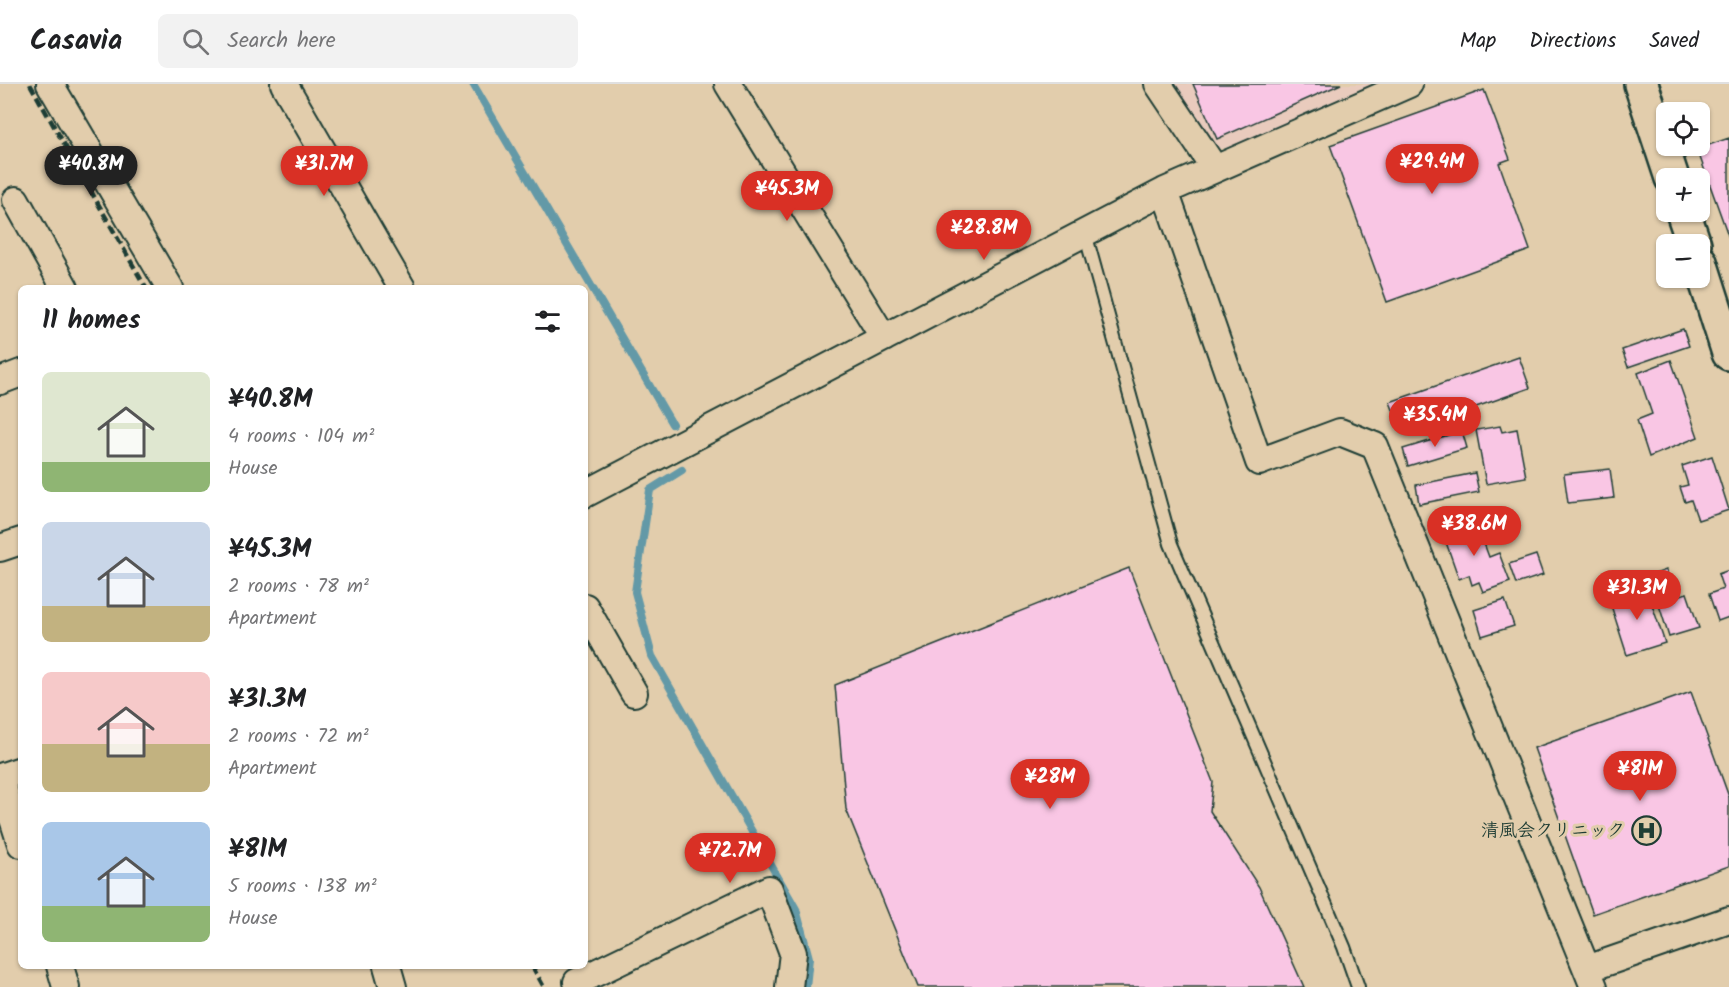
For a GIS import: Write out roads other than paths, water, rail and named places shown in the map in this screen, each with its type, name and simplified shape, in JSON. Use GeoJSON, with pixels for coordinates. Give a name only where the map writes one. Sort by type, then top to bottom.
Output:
{"type":"FeatureCollection","features":[{"type":"Feature","properties":{"kind":"street"},"geometry":{"type":"LineString","coordinates":[[50,84],[168,285]]}},
{"type":"Feature","properties":{"kind":"street"},"geometry":{"type":"LineString","coordinates":[[284,84],[400,285]]}},
{"type":"Feature","properties":{"kind":"street"},"geometry":{"type":"LineString","coordinates":[[728,84],[884,338]]}},
{"type":"Feature","properties":{"kind":"street"},"geometry":{"type":"LineString","coordinates":[[1158,84],[1215,169]]}},
{"type":"Feature","properties":{"kind":"street"},"geometry":{"type":"LineString","coordinates":[[588,492],[1165,191],[1409,84]]}},
{"type":"Feature","properties":{"kind":"street"},"geometry":{"type":"LineString","coordinates":[[1641,84],[1669,168]]}},
{"type":"Feature","properties":{"kind":"street"},"geometry":{"type":"LineString","coordinates":[[1165,191],[1259,462],[1340,432],[1376,446],[1590,978],[1729,920]]}},
{"type":"Feature","properties":{"kind":"street"},"geometry":{"type":"LineString","coordinates":[[16,200],[63,285]]}},
{"type":"Feature","properties":{"kind":"street"},"geometry":{"type":"LineString","coordinates":[[1708,288],[1729,353]]}},
{"type":"Feature","properties":{"kind":"street"},"geometry":{"type":"LineString","coordinates":[[0,381],[18,374]]}},
{"type":"Feature","properties":{"kind":"street"},"geometry":{"type":"LineString","coordinates":[[0,548],[18,542]]}},
{"type":"Feature","properties":{"kind":"street"},"geometry":{"type":"LineString","coordinates":[[588,612],[634,693]]}},
{"type":"Feature","properties":{"kind":"street"},"geometry":{"type":"LineString","coordinates":[[18,771],[0,777],[18,834]]}},
{"type":"Feature","properties":{"kind":"street"},"geometry":{"type":"LineString","coordinates":[[575,978],[769,889],[793,953],[789,987]]}},
{"type":"Feature","properties":{"kind":"street"},"geometry":{"type":"LineString","coordinates":[[61,969],[66,987]]}},
{"type":"Feature","properties":{"kind":"street"},"geometry":{"type":"LineString","coordinates":[[388,969],[393,987]]}},
{"type":"Feature","properties":{"kind":"lane"},"geometry":{"type":"LineString","coordinates":[[1085,233],[1171,544],[1344,947],[1358,987]]}},
{"type":"Feature","properties":{"kind":"waterway"},"geometry":{"type":"LineString","coordinates":[[473,84],[672,424]]}},
{"type":"Feature","properties":{"kind":"waterway"},"geometry":{"type":"LineString","coordinates":[[682,470],[650,490],[635,592],[652,656],[796,909],[809,958],[806,987]]}},
{"type":"Feature","properties":{"kind":"railway"},"geometry":{"type":"LineString","coordinates":[[30,84],[144,285]]}},
{"type":"Feature","properties":{"kind":"railway"},"geometry":{"type":"LineString","coordinates":[[534,969],[544,987]]}},
{"type":"Feature","properties":{"kind":"place","name":"清風会クリニック"},"geometry":{"type":"Point","coordinates":[1646,831]}}]}
